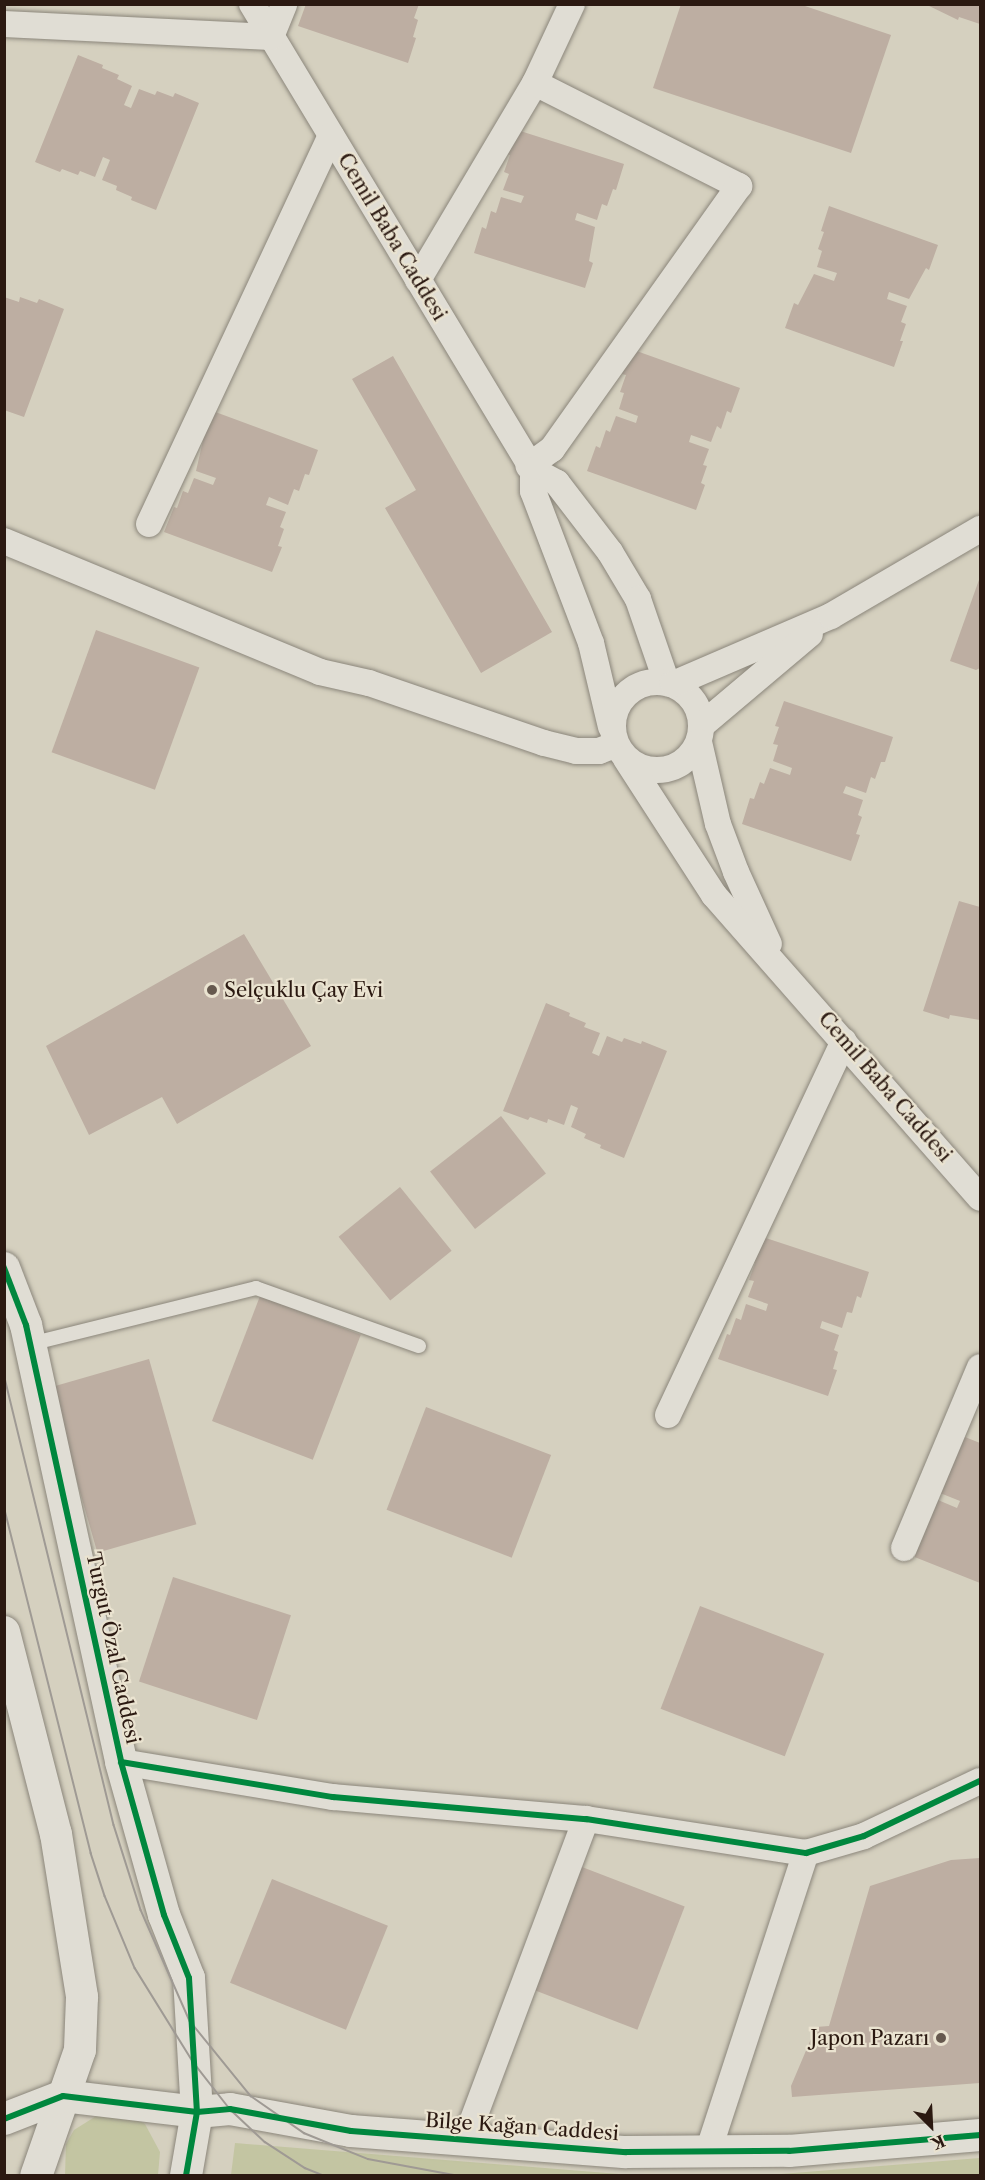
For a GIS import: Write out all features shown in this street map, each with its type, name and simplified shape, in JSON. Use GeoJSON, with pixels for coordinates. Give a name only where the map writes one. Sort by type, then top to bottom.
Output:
{"type":"FeatureCollection","features":[{"type":"Feature","properties":{"kind":"street","name":"Cemil Baba Caddesi"},"geometry":{"type":"LineString","coordinates":[[252,4],[531,468],[533,491],[591,643],[618,744],[714,895],[981,1198]]}},
{"type":"Feature","properties":{"kind":"street"},"geometry":{"type":"LineString","coordinates":[[4,24],[271,36],[284,4]]}},
{"type":"Feature","properties":{"kind":"street"},"geometry":{"type":"LineString","coordinates":[[418,280],[535,82],[572,4]]}},
{"type":"Feature","properties":{"kind":"street"},"geometry":{"type":"LineString","coordinates":[[531,468],[552,449],[739,186],[535,82]]}},
{"type":"Feature","properties":{"kind":"street"},"geometry":{"type":"LineString","coordinates":[[149,524],[331,135]]}},
{"type":"Feature","properties":{"kind":"street","name":"Cemil Baba Caddesi"},"geometry":{"type":"LineString","coordinates":[[531,468],[557,483],[610,552],[638,599],[670,684]]}},
{"type":"Feature","properties":{"kind":"street"},"geometry":{"type":"LineString","coordinates":[[831,616],[700,734],[689,757],[675,767],[658,771],[641,769],[618,744],[614,710],[624,696],[638,685],[670,684],[831,616],[981,529]]}},
{"type":"Feature","properties":{"kind":"street"},"geometry":{"type":"LineString","coordinates":[[4,541],[320,672],[369,683],[544,743],[576,751],[599,751],[618,744]]}},
{"type":"Feature","properties":{"kind":"street"},"geometry":{"type":"LineString","coordinates":[[670,684],[688,693],[698,708],[700,734]]}},
{"type":"Feature","properties":{"kind":"street","name":"Cemil Baba Caddesi"},"geometry":{"type":"LineString","coordinates":[[700,734],[718,824],[736,872],[788,978]]}},
{"type":"Feature","properties":{"kind":"street"},"geometry":{"type":"LineString","coordinates":[[668,1415],[844,1041]]}},
{"type":"Feature","properties":{"kind":"street","name":"Turgut Özal Caddesi"},"geometry":{"type":"LineString","coordinates":[[4,1268],[30,1344],[121,1762],[164,1915],[189,1978],[197,2112],[186,2175]]}},
{"type":"Feature","properties":{"kind":"street"},"geometry":{"type":"LineString","coordinates":[[904,1548],[981,1366]]}},
{"type":"Feature","properties":{"kind":"street"},"geometry":{"type":"LineString","coordinates":[[4,1632],[56,1834],[82,1997],[80,2050],[36,2175]]}},
{"type":"Feature","properties":{"kind":"street"},"geometry":{"type":"LineString","coordinates":[[121,1762],[333,1797],[586,1819],[806,1853],[864,1836],[981,1781]]}},
{"type":"Feature","properties":{"kind":"street"},"geometry":{"type":"LineString","coordinates":[[465,2141],[586,1819]]}},
{"type":"Feature","properties":{"kind":"street"},"geometry":{"type":"LineString","coordinates":[[708,2152],[806,1853]]}},
{"type":"Feature","properties":{"kind":"street"},"geometry":{"type":"LineString","coordinates":[[4,2119],[63,2096]]}},
{"type":"Feature","properties":{"kind":"street","name":"Bilge Kağan Caddesi"},"geometry":{"type":"LineString","coordinates":[[63,2096],[197,2112],[230,2109],[351,2131],[626,2152],[789,2151],[981,2135]]}},
{"type":"Feature","properties":{"kind":"lane"},"geometry":{"type":"LineString","coordinates":[[30,1344],[256,1288],[419,1346]]}},
{"type":"Feature","properties":{"kind":"green space"},"geometry":{"type":"Polygon","coordinates":[[[101,2113],[132,2116],[145,2124],[160,2152],[158,2175],[65,2175],[66,2144],[74,2130],[101,2113]]]}},
{"type":"Feature","properties":{"kind":"green space"},"geometry":{"type":"Polygon","coordinates":[[[235,2143],[619,2174],[781,2174],[980,2158],[980,2175],[231,2175],[235,2143]]]}},
{"type":"Feature","properties":{"kind":"building"},"geometry":{"type":"Polygon","coordinates":[[[306,4],[419,4],[414,18],[418,20],[413,37],[416,38],[408,63],[298,26],[306,4]]]}},
{"type":"Feature","properties":{"kind":"building"},"geometry":{"type":"Polygon","coordinates":[[[681,4],[799,4],[891,35],[851,153],[653,88],[681,4]]]}},
{"type":"Feature","properties":{"kind":"building"},"geometry":{"type":"Polygon","coordinates":[[[925,4],[980,4],[980,24],[959,17],[958,20],[925,4]]]}},
{"type":"Feature","properties":{"kind":"building"},"geometry":{"type":"Polygon","coordinates":[[[78,55],[103,65],[102,68],[119,75],[117,79],[132,86],[124,105],[131,108],[139,89],[155,95],[157,91],[173,97],[175,93],[199,103],[156,210],[131,200],[132,197],[116,190],[117,186],[102,180],[110,160],[103,157],[95,177],[80,171],[78,175],[62,169],[60,172],[35,162],[78,55]]]}},
{"type":"Feature","properties":{"kind":"building"},"geometry":{"type":"Polygon","coordinates":[[[514,129],[624,164],[616,190],[613,189],[607,206],[602,204],[597,220],[577,213],[575,220],[595,227],[589,261],[593,263],[585,288],[474,253],[482,227],[486,229],[491,211],[496,213],[501,197],[521,203],[524,196],[503,190],[509,174],[504,172],[510,155],[506,154],[514,129]]]}},
{"type":"Feature","properties":{"kind":"building"},"geometry":{"type":"Polygon","coordinates":[[[829,206],[938,245],[929,270],[926,268],[909,299],[889,292],[887,299],[907,306],[901,322],[906,324],[900,341],[903,341],[894,367],[785,328],[794,303],[798,305],[814,274],[834,281],[837,273],[817,267],[822,251],[818,249],[824,232],[821,231],[829,206]]]}},
{"type":"Feature","properties":{"kind":"building"},"geometry":{"type":"Polygon","coordinates":[[[4,297],[19,302],[20,297],[37,303],[39,299],[64,309],[24,417],[4,410],[4,297]]]}},
{"type":"Feature","properties":{"kind":"building"},"geometry":{"type":"Polygon","coordinates":[[[631,349],[740,388],[731,413],[727,411],[721,429],[717,426],[711,442],[691,435],[689,442],[709,449],[703,465],[707,466],[701,483],[705,485],[696,510],[587,471],[596,446],[600,448],[606,430],[610,432],[616,416],[636,423],[638,416],[619,409],[624,393],[620,392],[626,375],[622,374],[631,349]]]}},
{"type":"Feature","properties":{"kind":"building"},"geometry":{"type":"Polygon","coordinates":[[[393,356],[552,632],[481,673],[385,508],[416,490],[352,379],[393,356]]]}},
{"type":"Feature","properties":{"kind":"building"},"geometry":{"type":"Polygon","coordinates":[[[210,410],[318,450],[309,475],[305,474],[299,491],[294,489],[288,505],[269,497],[266,505],[286,512],[280,527],[284,529],[278,546],[282,547],[272,572],[164,532],[174,507],[177,508],[183,491],[188,493],[194,478],[213,485],[216,478],[196,471],[210,410]]]}},
{"type":"Feature","properties":{"kind":"building"},"geometry":{"type":"Polygon","coordinates":[[[980,577],[980,668],[976,670],[950,661],[980,577]]]}},
{"type":"Feature","properties":{"kind":"building"},"geometry":{"type":"Polygon","coordinates":[[[96,630],[199,668],[155,790],[52,752],[96,630]]]}},
{"type":"Feature","properties":{"kind":"building"},"geometry":{"type":"Polygon","coordinates":[[[784,701],[893,737],[885,762],[881,762],[875,779],[871,777],[866,793],[846,786],[843,793],[863,800],[858,815],[862,817],[856,834],[860,835],[851,861],[742,824],[750,798],[754,799],[760,782],[764,784],[770,768],[790,775],[792,768],[773,761],[778,745],[773,744],[779,727],[775,726],[784,701]]]}},
{"type":"Feature","properties":{"kind":"building"},"geometry":{"type":"Polygon","coordinates":[[[959,901],[980,907],[980,1020],[950,1015],[949,1019],[923,1011],[959,901]]]}},
{"type":"Feature","properties":{"kind":"building","name":"Selçuklu Çay Evi"},"geometry":{"type":"Polygon","coordinates":[[[244,934],[311,1046],[177,1124],[162,1097],[89,1135],[46,1046],[244,934]]]}},
{"type":"Feature","properties":{"kind":"building"},"geometry":{"type":"Polygon","coordinates":[[[546,1003],[570,1013],[569,1016],[586,1023],[584,1027],[600,1033],[592,1053],[599,1056],[607,1036],[622,1042],[624,1038],[641,1044],[642,1041],[667,1051],[624,1158],[600,1148],[601,1145],[584,1138],[586,1134],[571,1127],[578,1108],[571,1105],[564,1125],[548,1119],[547,1123],[530,1117],[528,1120],[503,1111],[546,1003]]]}},
{"type":"Feature","properties":{"kind":"building"},"geometry":{"type":"Polygon","coordinates":[[[501,1116],[546,1174],[475,1229],[430,1171],[501,1116]]]}},
{"type":"Feature","properties":{"kind":"building"},"geometry":{"type":"Polygon","coordinates":[[[400,1187],[452,1251],[390,1300],[339,1237],[400,1187]]]}},
{"type":"Feature","properties":{"kind":"building"},"geometry":{"type":"Polygon","coordinates":[[[760,1236],[869,1272],[861,1298],[857,1296],[852,1313],[847,1312],[842,1328],[822,1321],[820,1328],[839,1335],[834,1350],[838,1352],[833,1369],[837,1370],[828,1396],[718,1359],[727,1334],[730,1335],[736,1318],[741,1320],[746,1304],[766,1311],[768,1304],[748,1297],[754,1281],[749,1280],[755,1263],[751,1261],[760,1236]]]}},
{"type":"Feature","properties":{"kind":"building"},"geometry":{"type":"Polygon","coordinates":[[[260,1296],[361,1335],[313,1460],[212,1421],[260,1296]]]}},
{"type":"Feature","properties":{"kind":"building"},"geometry":{"type":"Polygon","coordinates":[[[149,1359],[196,1524],[97,1553],[50,1387],[149,1359]]]}},
{"type":"Feature","properties":{"kind":"building"},"geometry":{"type":"Polygon","coordinates":[[[426,1407],[551,1455],[512,1558],[387,1510],[426,1407]]]}},
{"type":"Feature","properties":{"kind":"building"},"geometry":{"type":"Polygon","coordinates":[[[955,1433],[980,1443],[980,1583],[907,1554],[938,1500],[957,1508],[960,1501],[940,1493],[955,1433]]]}},
{"type":"Feature","properties":{"kind":"building"},"geometry":{"type":"Polygon","coordinates":[[[173,1577],[291,1615],[257,1720],[139,1682],[173,1577]]]}},
{"type":"Feature","properties":{"kind":"building"},"geometry":{"type":"Polygon","coordinates":[[[700,1606],[824,1654],[785,1756],[661,1709],[700,1606]]]}},
{"type":"Feature","properties":{"kind":"building"},"geometry":{"type":"Polygon","coordinates":[[[980,1858],[980,2083],[792,2097],[791,2086],[816,2027],[829,2026],[870,1886],[951,1860],[980,1858]]]}},
{"type":"Feature","properties":{"kind":"building"},"geometry":{"type":"Polygon","coordinates":[[[582,1867],[685,1906],[637,2030],[535,1990],[582,1867]]]}},
{"type":"Feature","properties":{"kind":"building"},"geometry":{"type":"Polygon","coordinates":[[[272,1879],[388,1926],[346,2030],[230,1983],[272,1879]]]}},
{"type":"Feature","properties":{"kind":"tram line"},"geometry":{"type":"LineString","coordinates":[[4,1374],[114,1825],[141,1910],[190,2021],[251,2096],[304,2133],[368,2159],[460,2176]]}},
{"type":"Feature","properties":{"kind":"tram line"},"geometry":{"type":"LineString","coordinates":[[4,1506],[91,1853],[105,1896],[135,1968],[194,2063],[230,2109],[265,2142],[305,2168],[325,2176]]}},
{"type":"Feature","properties":{"kind":"cycle path"},"geometry":{"type":"LineString","coordinates":[[4,1268],[26,1325],[121,1762],[164,1915],[189,1978],[197,2112],[186,2176]]}},
{"type":"Feature","properties":{"kind":"cycle path"},"geometry":{"type":"LineString","coordinates":[[121,1762],[333,1797],[586,1819],[806,1853],[864,1836],[980,1781]]}},
{"type":"Feature","properties":{"kind":"cycle path"},"geometry":{"type":"LineString","coordinates":[[4,2119],[63,2096],[197,2112],[230,2109],[351,2131],[626,2152],[789,2151],[980,2135]]}},
{"type":"Feature","properties":{"kind":"place","name":"Selçuklu Çay Evi"},"geometry":{"type":"Point","coordinates":[212,990]}},
{"type":"Feature","properties":{"kind":"place","name":"Japon Pazarı"},"geometry":{"type":"Point","coordinates":[941,2038]}}]}
